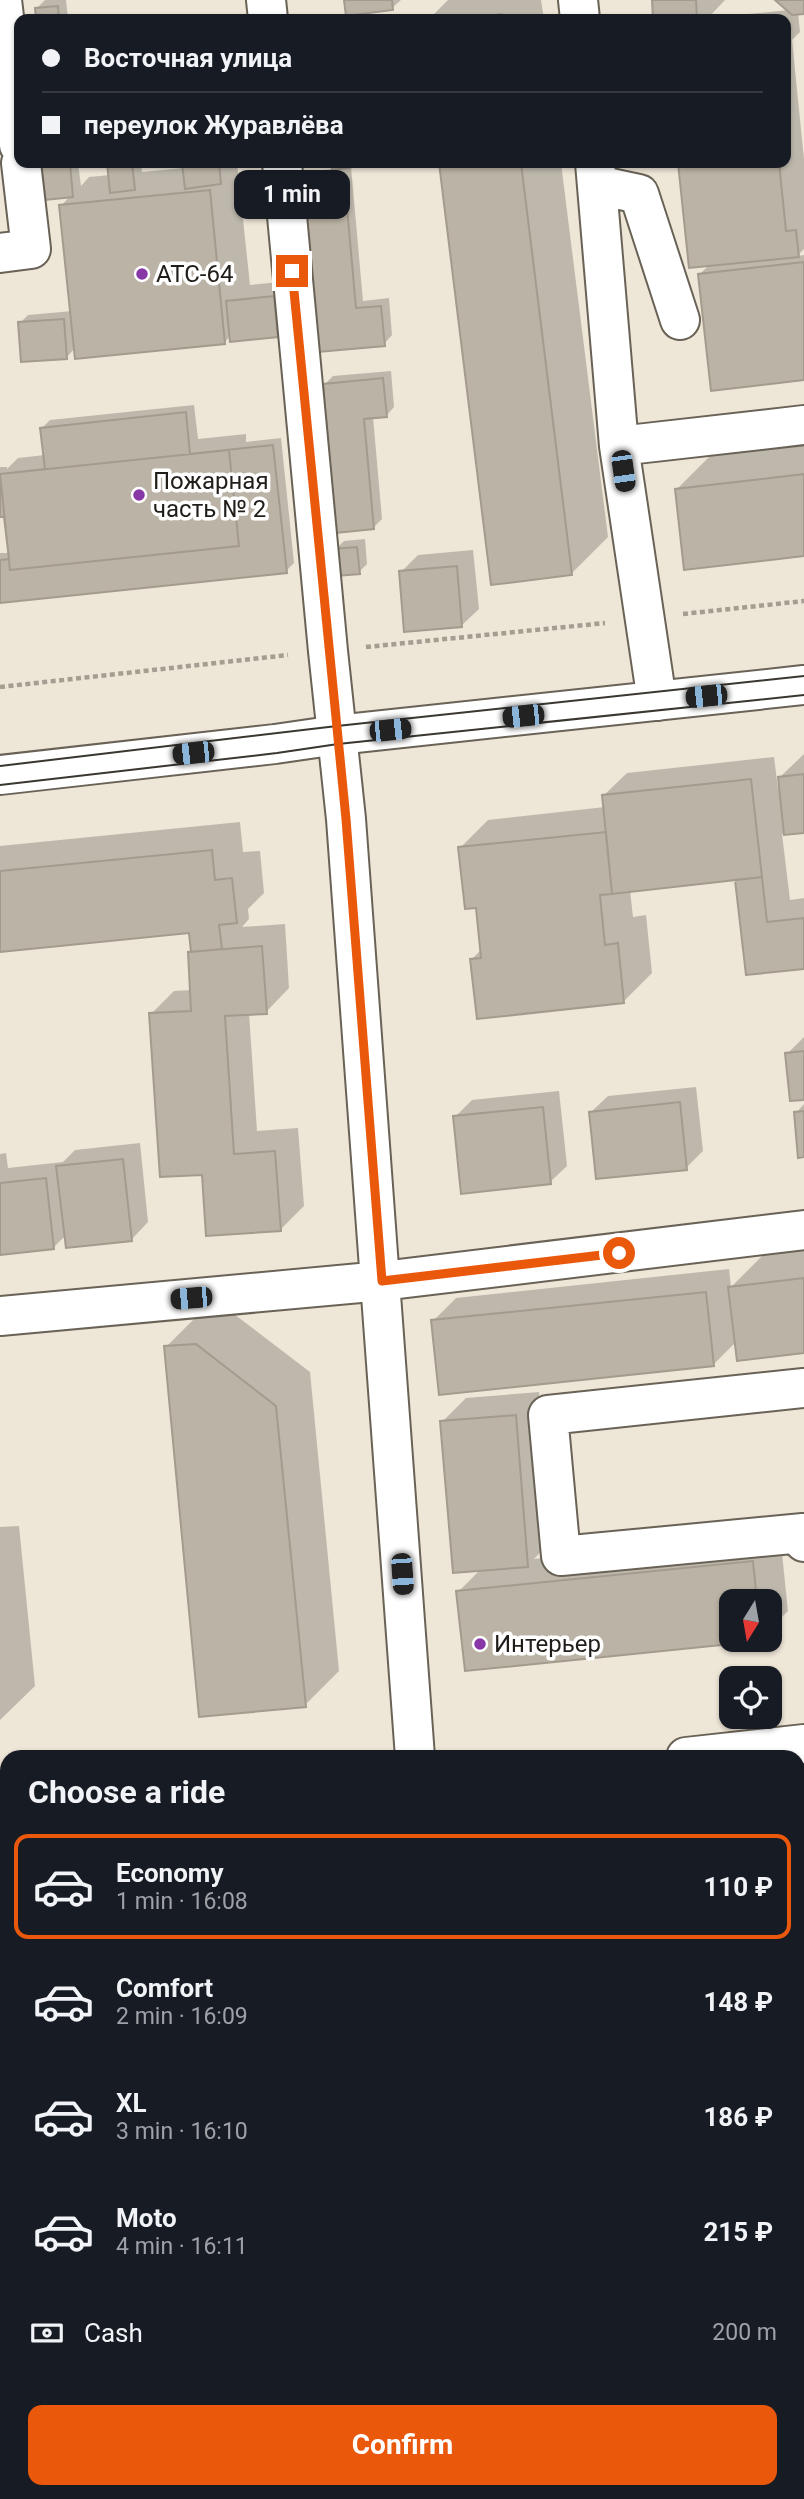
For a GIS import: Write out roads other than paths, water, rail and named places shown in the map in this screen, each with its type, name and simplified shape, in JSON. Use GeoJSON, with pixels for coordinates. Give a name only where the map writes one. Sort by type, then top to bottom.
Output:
{"type":"FeatureCollection","features":[{"type":"Feature","properties":{"kind":"street"},"geometry":{"type":"LineString","coordinates":[[2,0],[14,102]]}},
{"type":"Feature","properties":{"kind":"street"},"geometry":{"type":"LineString","coordinates":[[16,251],[21,168]]}},
{"type":"Feature","properties":{"kind":"street"},"geometry":{"type":"LineString","coordinates":[[282,168],[346,819],[415,1750]]}},
{"type":"Feature","properties":{"kind":"street"},"geometry":{"type":"LineString","coordinates":[[657,701],[620,446],[596,174],[639,194],[680,320]]}},
{"type":"Feature","properties":{"kind":"street"},"geometry":{"type":"LineString","coordinates":[[620,446],[804,425]]}},
{"type":"Feature","properties":{"kind":"street"},"geometry":{"type":"LineString","coordinates":[[0,775],[337,735],[804,685]]}},
{"type":"Feature","properties":{"kind":"street"},"geometry":{"type":"LineString","coordinates":[[0,1316],[382,1281],[804,1230]]}},
{"type":"Feature","properties":{"kind":"street"},"geometry":{"type":"LineString","coordinates":[[804,1388],[548,1415],[561,1556],[803,1533],[804,1542]]}},
{"type":"Feature","properties":{"kind":"street"},"geometry":{"type":"LineString","coordinates":[[750,1750],[804,1744]]}},
{"type":"Feature","properties":{"kind":"tram line"},"geometry":{"type":"LineString","coordinates":[[0,766],[337,726],[804,676]]}},
{"type":"Feature","properties":{"kind":"tram line"},"geometry":{"type":"LineString","coordinates":[[0,785],[338,744],[804,695]]}},
{"type":"Feature","properties":{"kind":"place","name":"АТС-64"},"geometry":{"type":"Point","coordinates":[142,274]}},
{"type":"Feature","properties":{"kind":"place","name":"Пожарная часть № 2"},"geometry":{"type":"Point","coordinates":[139,495]}},
{"type":"Feature","properties":{"kind":"place","name":"Интерьер"},"geometry":{"type":"Point","coordinates":[480,1644]}}]}
